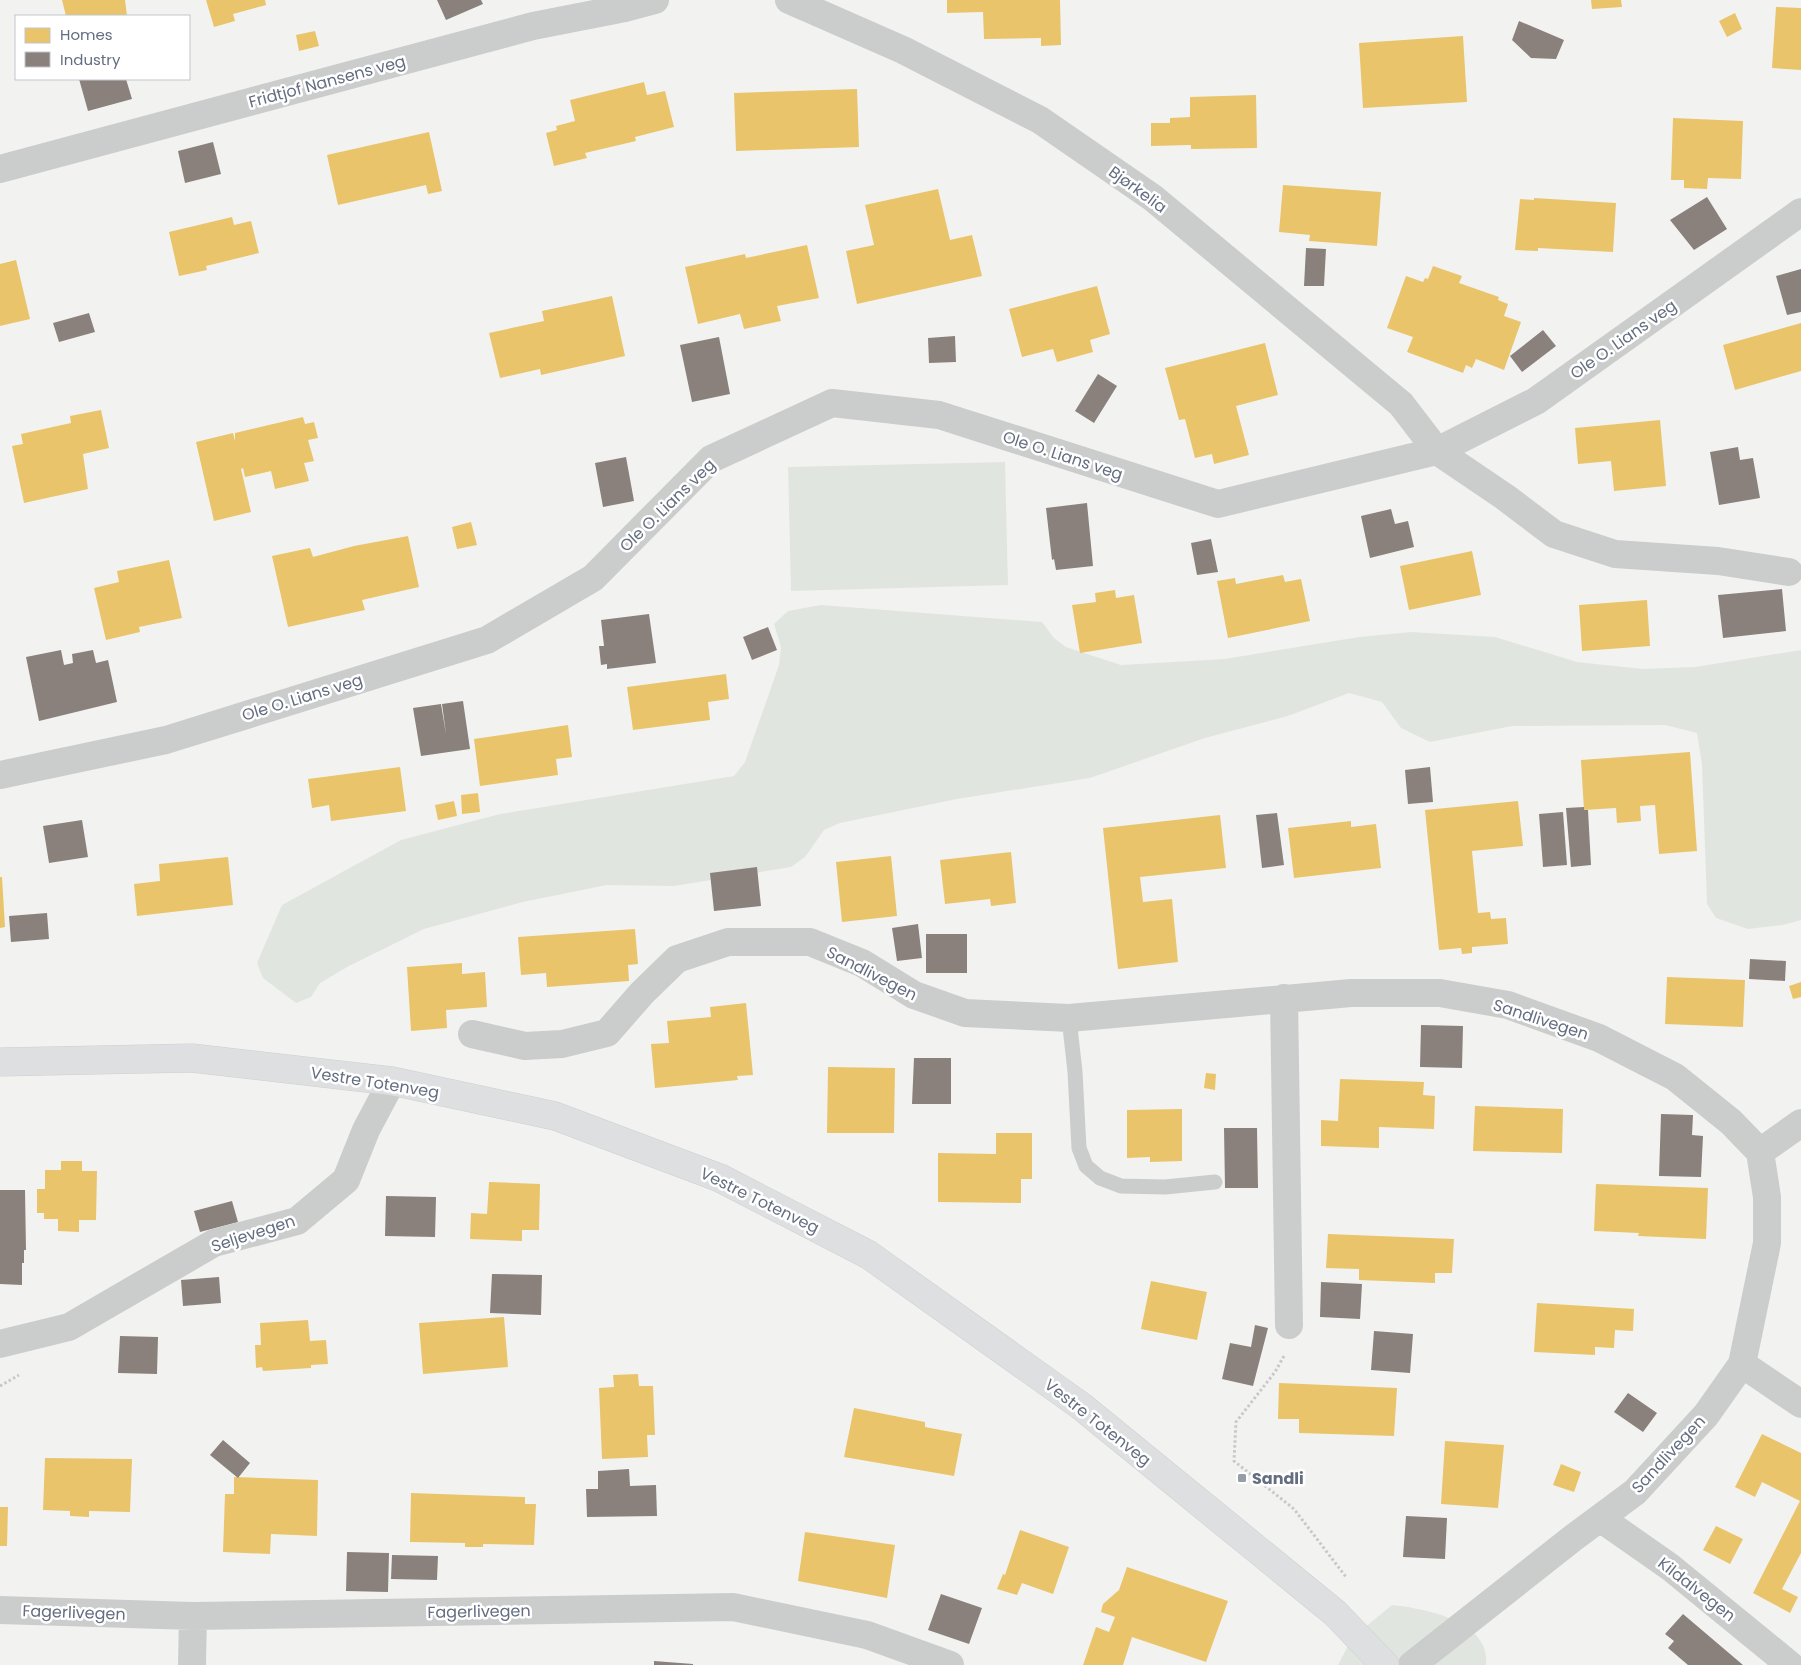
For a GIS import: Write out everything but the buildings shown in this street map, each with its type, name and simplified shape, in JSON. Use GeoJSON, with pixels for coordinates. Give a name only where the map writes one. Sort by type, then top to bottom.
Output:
{"type":"FeatureCollection","features":[{"type":"Feature","properties":{"kind":"main road","name":"Vestre Totenveg"},"geometry":{"type":"LineString","coordinates":[[0,1062],[192,1058],[392,1081],[555,1116],[720,1178],[869,1255],[1081,1406],[1335,1613],[1385,1665]]}},
{"type":"Feature","properties":{"kind":"street","name":"Fridtjof Nansens veg"},"geometry":{"type":"LineString","coordinates":[[0,169],[533,26],[656,0]]}},
{"type":"Feature","properties":{"kind":"street","name":"Bjørkelia"},"geometry":{"type":"LineString","coordinates":[[789,0],[903,50],[1040,120],[1153,198],[1401,404],[1437,451]]}},
{"type":"Feature","properties":{"kind":"street","name":"Ole O. Lians veg"},"geometry":{"type":"LineString","coordinates":[[0,775],[166,740],[487,640],[593,578],[711,458],[832,403],[939,415],[1218,504],[1437,451],[1536,401],[1801,212]]}},
{"type":"Feature","properties":{"kind":"street"},"geometry":{"type":"LineString","coordinates":[[1437,451],[1505,497],[1554,534],[1615,554],[1718,561],[1789,572]]}},
{"type":"Feature","properties":{"kind":"street","name":"Sandlivegen"},"geometry":{"type":"LineString","coordinates":[[472,1034],[525,1046],[562,1044],[607,1034],[642,993],[677,960],[728,942],[810,942],[862,963],[914,995],[965,1013],[1069,1018],[1352,993],[1440,993],[1508,1005],[1599,1038],[1675,1077],[1731,1122],[1760,1152],[1767,1197],[1766,1243],[1742,1364],[1706,1415],[1635,1492],[1412,1665]]}},
{"type":"Feature","properties":{"kind":"street"},"geometry":{"type":"LineString","coordinates":[[1284,998],[1289,1326]]}},
{"type":"Feature","properties":{"kind":"street","name":"Seljevegen"},"geometry":{"type":"LineString","coordinates":[[0,1344],[69,1327],[214,1242],[297,1221],[346,1180],[366,1130],[392,1081]]}},
{"type":"Feature","properties":{"kind":"street"},"geometry":{"type":"LineString","coordinates":[[1760,1152],[1801,1123]]}},
{"type":"Feature","properties":{"kind":"street"},"geometry":{"type":"LineString","coordinates":[[1742,1364],[1801,1404]]}},
{"type":"Feature","properties":{"kind":"street","name":"Kildalvegen"},"geometry":{"type":"LineString","coordinates":[[1600,1518],[1670,1568],[1790,1665]]}},
{"type":"Feature","properties":{"kind":"street","name":"Fagerlivegen"},"geometry":{"type":"LineString","coordinates":[[0,1610],[194,1616],[733,1607],[867,1635],[950,1665]]}},
{"type":"Feature","properties":{"kind":"street"},"geometry":{"type":"LineString","coordinates":[[192,1665],[194,1616]]}},
{"type":"Feature","properties":{"kind":"lane"},"geometry":{"type":"LineString","coordinates":[[1069,1018],[1075,1072],[1079,1148],[1086,1166],[1100,1178],[1121,1186],[1165,1187],[1215,1182]]}},
{"type":"Feature","properties":{"kind":"path"},"geometry":{"type":"LineString","coordinates":[[1289,1326],[1289,1347],[1275,1372],[1236,1422],[1234,1461],[1294,1509],[1347,1578]]}},
{"type":"Feature","properties":{"kind":"shaded area"},"geometry":{"type":"Polygon","coordinates":[[[1005,462],[1008,585],[791,591],[788,467],[1005,462]]]}},
{"type":"Feature","properties":{"kind":"shaded area"},"geometry":{"type":"Polygon","coordinates":[[[821,605],[1042,622],[1054,638],[1066,647],[1121,665],[1224,659],[1359,637],[1411,632],[1495,637],[1577,662],[1643,669],[1695,667],[1801,650],[1801,920],[1783,925],[1748,929],[1716,918],[1707,904],[1702,765],[1697,733],[1665,725],[1512,726],[1430,742],[1401,728],[1382,702],[1349,693],[1288,716],[1205,738],[1090,778],[957,799],[840,823],[824,830],[805,857],[791,867],[674,886],[607,885],[523,902],[424,929],[349,966],[320,983],[311,997],[296,1003],[263,978],[257,963],[282,905],[401,840],[500,814],[734,776],[745,762],[779,665],[781,647],[774,624],[788,611],[821,605]]]}},
{"type":"Feature","properties":{"kind":"shaded area"},"geometry":{"type":"Polygon","coordinates":[[[1392,1605],[1421,1609],[1467,1627],[1478,1637],[1485,1650],[1486,1665],[1338,1665],[1352,1638],[1392,1605]]]}},
{"type":"Feature","properties":{"kind":"place","name":"Sandli"},"geometry":{"type":"Point","coordinates":[1242,1478]}}]}
